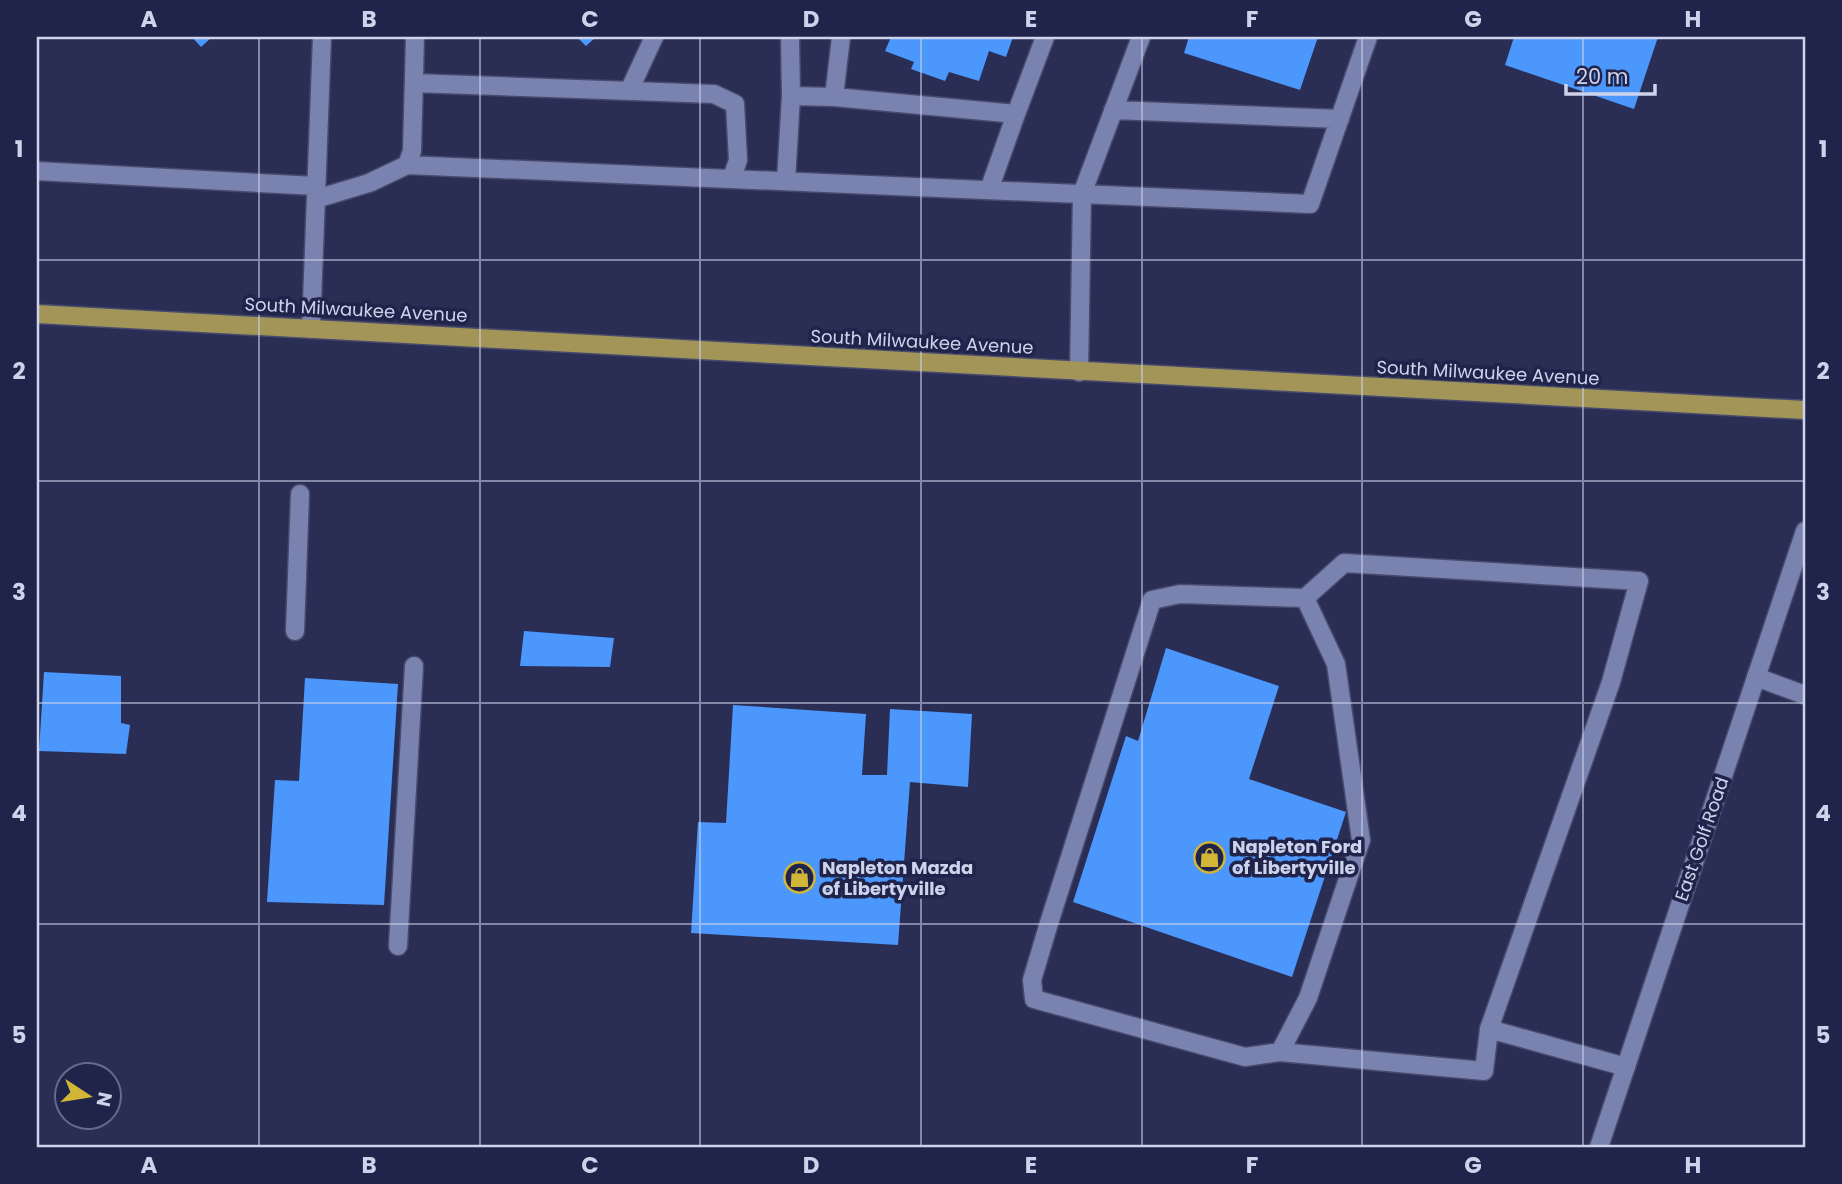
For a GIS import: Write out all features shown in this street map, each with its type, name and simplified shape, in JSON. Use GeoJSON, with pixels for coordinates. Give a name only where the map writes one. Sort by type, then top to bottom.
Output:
{"type":"FeatureCollection","features":[{"type":"Feature","properties":{"kind":"main road","name":"South Milwaukee Avenue"},"geometry":{"type":"LineString","coordinates":[[37,314],[1805,410]]}},
{"type":"Feature","properties":{"kind":"street"},"geometry":{"type":"LineString","coordinates":[[311,329],[322,37]]}},
{"type":"Feature","properties":{"kind":"street"},"geometry":{"type":"LineString","coordinates":[[407,164],[412,151],[415,37]]}},
{"type":"Feature","properties":{"kind":"street"},"geometry":{"type":"LineString","coordinates":[[629,91],[654,37]]}},
{"type":"Feature","properties":{"kind":"street"},"geometry":{"type":"LineString","coordinates":[[786,181],[791,96],[790,37]]}},
{"type":"Feature","properties":{"kind":"street"},"geometry":{"type":"LineString","coordinates":[[834,97],[841,37]]}},
{"type":"Feature","properties":{"kind":"street"},"geometry":{"type":"LineString","coordinates":[[989,190],[1045,37]]}},
{"type":"Feature","properties":{"kind":"street"},"geometry":{"type":"LineString","coordinates":[[1079,372],[1082,194],[1141,37]]}},
{"type":"Feature","properties":{"kind":"street"},"geometry":{"type":"LineString","coordinates":[[37,171],[316,193],[369,183],[407,164],[1310,204],[1368,37]]}},
{"type":"Feature","properties":{"kind":"street"},"geometry":{"type":"LineString","coordinates":[[414,83],[714,94],[735,104],[738,160],[732,178]]}},
{"type":"Feature","properties":{"kind":"street"},"geometry":{"type":"LineString","coordinates":[[791,96],[834,97],[1016,114]]}},
{"type":"Feature","properties":{"kind":"street"},"geometry":{"type":"LineString","coordinates":[[1113,110],[1340,118]]}},
{"type":"Feature","properties":{"kind":"street"},"geometry":{"type":"LineString","coordinates":[[295,631],[300,494]]}},
{"type":"Feature","properties":{"kind":"street","name":"East Golf Road"},"geometry":{"type":"LineString","coordinates":[[1599,1147],[1805,531]]}},
{"type":"Feature","properties":{"kind":"street"},"geometry":{"type":"LineString","coordinates":[[1344,564],[1639,581],[1611,682],[1489,1028],[1484,1071],[1280,1052],[1245,1057],[1034,999],[1032,980],[1152,600],[1180,594],[1305,598],[1344,564]]}},
{"type":"Feature","properties":{"kind":"street"},"geometry":{"type":"LineString","coordinates":[[1280,1052],[1308,998],[1361,840],[1336,664],[1305,598]]}},
{"type":"Feature","properties":{"kind":"street"},"geometry":{"type":"LineString","coordinates":[[398,946],[414,666]]}},
{"type":"Feature","properties":{"kind":"street"},"geometry":{"type":"LineString","coordinates":[[1756,677],[1805,695]]}},
{"type":"Feature","properties":{"kind":"street"},"geometry":{"type":"LineString","coordinates":[[1489,1028],[1626,1067]]}},
{"type":"Feature","properties":{"kind":"building"},"geometry":{"type":"Polygon","coordinates":[[[192,37],[212,37],[201,47],[192,37]]]}},
{"type":"Feature","properties":{"kind":"building"},"geometry":{"type":"Polygon","coordinates":[[[577,37],[596,37],[586,46],[577,37]]]}},
{"type":"Feature","properties":{"kind":"building"},"geometry":{"type":"Polygon","coordinates":[[[891,37],[1013,37],[1006,57],[989,51],[979,81],[949,72],[945,81],[911,69],[914,62],[885,51],[891,37]]]}},
{"type":"Feature","properties":{"kind":"building"},"geometry":{"type":"Polygon","coordinates":[[[1189,37],[1318,37],[1300,90],[1184,53],[1189,37]]]}},
{"type":"Feature","properties":{"kind":"building"},"geometry":{"type":"Polygon","coordinates":[[[1514,37],[1658,37],[1634,109],[1505,65],[1514,37]]]}},
{"type":"Feature","properties":{"kind":"building"},"geometry":{"type":"Polygon","coordinates":[[[524,631],[614,638],[610,667],[520,666],[524,631]]]}},
{"type":"Feature","properties":{"kind":"building","name":"Napleton Ford of Libertyville"},"geometry":{"type":"Polygon","coordinates":[[[1166,648],[1279,686],[1249,779],[1346,812],[1292,977],[1073,902],[1126,736],[1138,741],[1166,648]]]}},
{"type":"Feature","properties":{"kind":"building"},"geometry":{"type":"Polygon","coordinates":[[[44,672],[121,676],[121,723],[130,725],[126,754],[39,751],[44,672]]]}},
{"type":"Feature","properties":{"kind":"building"},"geometry":{"type":"Polygon","coordinates":[[[305,678],[398,684],[384,905],[267,902],[275,780],[299,781],[305,678]]]}},
{"type":"Feature","properties":{"kind":"building","name":"Napleton Mazda of Libertyville"},"geometry":{"type":"Polygon","coordinates":[[[733,705],[866,714],[862,775],[887,775],[890,709],[972,714],[968,787],[910,782],[898,945],[691,933],[698,822],[726,823],[733,705]]]}},
{"type":"Feature","properties":{"kind":"place","name":"Napleton Ford of Libertyville"},"geometry":{"type":"Point","coordinates":[1209,857]}},
{"type":"Feature","properties":{"kind":"place","name":"Napleton Mazda of Libertyville"},"geometry":{"type":"Point","coordinates":[799,878]}}]}
